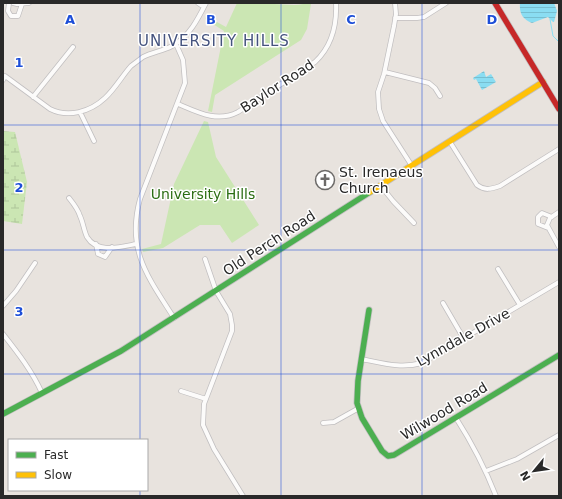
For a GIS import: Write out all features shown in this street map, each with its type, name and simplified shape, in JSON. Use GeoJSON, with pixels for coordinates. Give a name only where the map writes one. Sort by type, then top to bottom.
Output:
{"type":"FeatureCollection","features":[{"type":"Feature","properties":{"kind":"street"},"geometry":{"type":"LineString","coordinates":[[9,3],[8,11],[11,16],[18,16],[22,4]]}},
{"type":"Feature","properties":{"kind":"street"},"geometry":{"type":"LineString","coordinates":[[13,3],[29,3]]}},
{"type":"Feature","properties":{"kind":"street"},"geometry":{"type":"LineString","coordinates":[[4,77],[58,113],[80,112],[94,106],[104,99],[134,63],[143,57],[165,50],[176,44],[195,25],[205,5],[198,3]]}},
{"type":"Feature","properties":{"kind":"street","name":"Baylor Road"},"geometry":{"type":"LineString","coordinates":[[178,104],[211,116],[231,116],[238,112],[310,65],[321,56],[333,35],[336,3]]}},
{"type":"Feature","properties":{"kind":"street"},"geometry":{"type":"LineString","coordinates":[[395,3],[395,18],[385,72],[378,92],[380,114],[412,166]]}},
{"type":"Feature","properties":{"kind":"street"},"geometry":{"type":"LineString","coordinates":[[395,18],[418,18],[446,3]]}},
{"type":"Feature","properties":{"kind":"street"},"geometry":{"type":"LineString","coordinates":[[496,3],[559,109]]}},
{"type":"Feature","properties":{"kind":"street"},"geometry":{"type":"LineString","coordinates":[[174,318],[150,279],[141,260],[136,244],[136,215],[140,199],[185,83],[183,60],[176,44]]}},
{"type":"Feature","properties":{"kind":"street"},"geometry":{"type":"LineString","coordinates":[[33,97],[73,47]]}},
{"type":"Feature","properties":{"kind":"street"},"geometry":{"type":"LineString","coordinates":[[385,72],[429,83],[435,88],[440,96]]}},
{"type":"Feature","properties":{"kind":"street","name":"Old Perch Road"},"geometry":{"type":"LineString","coordinates":[[3,414],[121,352],[543,82]]}},
{"type":"Feature","properties":{"kind":"street"},"geometry":{"type":"LineString","coordinates":[[80,112],[94,141]]}},
{"type":"Feature","properties":{"kind":"street"},"geometry":{"type":"LineString","coordinates":[[450,142],[477,185],[484,189],[500,186],[559,149]]}},
{"type":"Feature","properties":{"kind":"street"},"geometry":{"type":"LineString","coordinates":[[381,186],[414,223]]}},
{"type":"Feature","properties":{"kind":"street"},"geometry":{"type":"LineString","coordinates":[[69,198],[80,214],[87,237],[96,244],[106,248],[136,244]]}},
{"type":"Feature","properties":{"kind":"street"},"geometry":{"type":"LineString","coordinates":[[559,212],[548,221],[547,225],[559,248]]}},
{"type":"Feature","properties":{"kind":"street"},"geometry":{"type":"LineString","coordinates":[[548,228],[538,224],[538,217],[542,213],[552,217]]}},
{"type":"Feature","properties":{"kind":"street"},"geometry":{"type":"LineString","coordinates":[[96,244],[98,254],[105,257],[112,247]]}},
{"type":"Feature","properties":{"kind":"street"},"geometry":{"type":"LineString","coordinates":[[205,259],[216,291],[230,314],[232,331],[204,404],[203,425],[214,449],[243,496]]}},
{"type":"Feature","properties":{"kind":"street"},"geometry":{"type":"LineString","coordinates":[[3,306],[16,291],[35,263]]}},
{"type":"Feature","properties":{"kind":"street"},"geometry":{"type":"LineString","coordinates":[[498,269],[520,305]]}},
{"type":"Feature","properties":{"kind":"street","name":"Lynndale Drive"},"geometry":{"type":"LineString","coordinates":[[361,359],[408,367],[422,363],[559,282]]}},
{"type":"Feature","properties":{"kind":"street"},"geometry":{"type":"LineString","coordinates":[[443,304],[464,339]]}},
{"type":"Feature","properties":{"kind":"street"},"geometry":{"type":"LineString","coordinates":[[323,423],[334,422],[359,408],[357,390],[369,310]]}},
{"type":"Feature","properties":{"kind":"street"},"geometry":{"type":"LineString","coordinates":[[3,334],[23,360],[42,393]]}},
{"type":"Feature","properties":{"kind":"street","name":"Wilwood Road"},"geometry":{"type":"LineString","coordinates":[[359,408],[362,418],[382,451],[388,456],[394,455],[559,355]]}},
{"type":"Feature","properties":{"kind":"street"},"geometry":{"type":"LineString","coordinates":[[181,391],[206,399]]}},
{"type":"Feature","properties":{"kind":"street"},"geometry":{"type":"LineString","coordinates":[[456,418],[474,448],[496,496]]}},
{"type":"Feature","properties":{"kind":"street"},"geometry":{"type":"LineString","coordinates":[[486,472],[517,459],[559,434]]}},
{"type":"Feature","properties":{"kind":"green space","name":"University Hills"},"geometry":{"type":"Polygon","coordinates":[[[237,3],[294,5],[313,3],[311,4],[307,29],[301,40],[215,95],[212,112],[208,111],[224,31],[205,19],[206,16],[226,27],[237,3]]]}},
{"type":"Feature","properties":{"kind":"green space","name":"University Hills"},"geometry":{"type":"Polygon","coordinates":[[[204,121],[208,122],[216,157],[259,225],[232,243],[220,225],[200,225],[163,248],[143,252],[142,249],[161,244],[174,184],[204,121]]]}},
{"type":"Feature","properties":{"kind":"green space"},"geometry":{"type":"Polygon","coordinates":[[[3,131],[15,132],[27,182],[22,224],[3,221],[3,131]]]}},
{"type":"Feature","properties":{"kind":"water"},"geometry":{"type":"Polygon","coordinates":[[[520,3],[554,3],[557,11],[554,22],[548,17],[532,23],[524,18],[521,13],[520,3]]]}},
{"type":"Feature","properties":{"kind":"water"},"geometry":{"type":"Polygon","coordinates":[[[484,71],[486,77],[491,74],[496,82],[482,90],[476,79],[474,80],[473,78],[484,71]]]}},
{"type":"Feature","properties":{"kind":"waterway"},"geometry":{"type":"LineString","coordinates":[[550,19],[553,36],[559,42]]}},
{"type":"Feature","properties":{"kind":"traffic: fast"},"geometry":{"type":"LineString","coordinates":[[3,414],[121,351],[370,192]]}},
{"type":"Feature","properties":{"kind":"traffic: fast"},"geometry":{"type":"LineString","coordinates":[[369,310],[358,381],[357,403],[362,418],[382,451],[388,456],[394,455],[559,355]]}},
{"type":"Feature","properties":{"kind":"traffic: slow"},"geometry":{"type":"LineString","coordinates":[[370,192],[543,82]]}},
{"type":"Feature","properties":{"kind":"traffic: jam"},"geometry":{"type":"LineString","coordinates":[[495,3],[559,109]]}},
{"type":"Feature","properties":{"kind":"place","name":"St. Irenaeus Church"},"geometry":{"type":"Point","coordinates":[325,180]}},
{"type":"Feature","properties":{"kind":"district","name":"UNIVERSITY HILLS"},"geometry":{"type":"Point","coordinates":[214,41]}}]}
